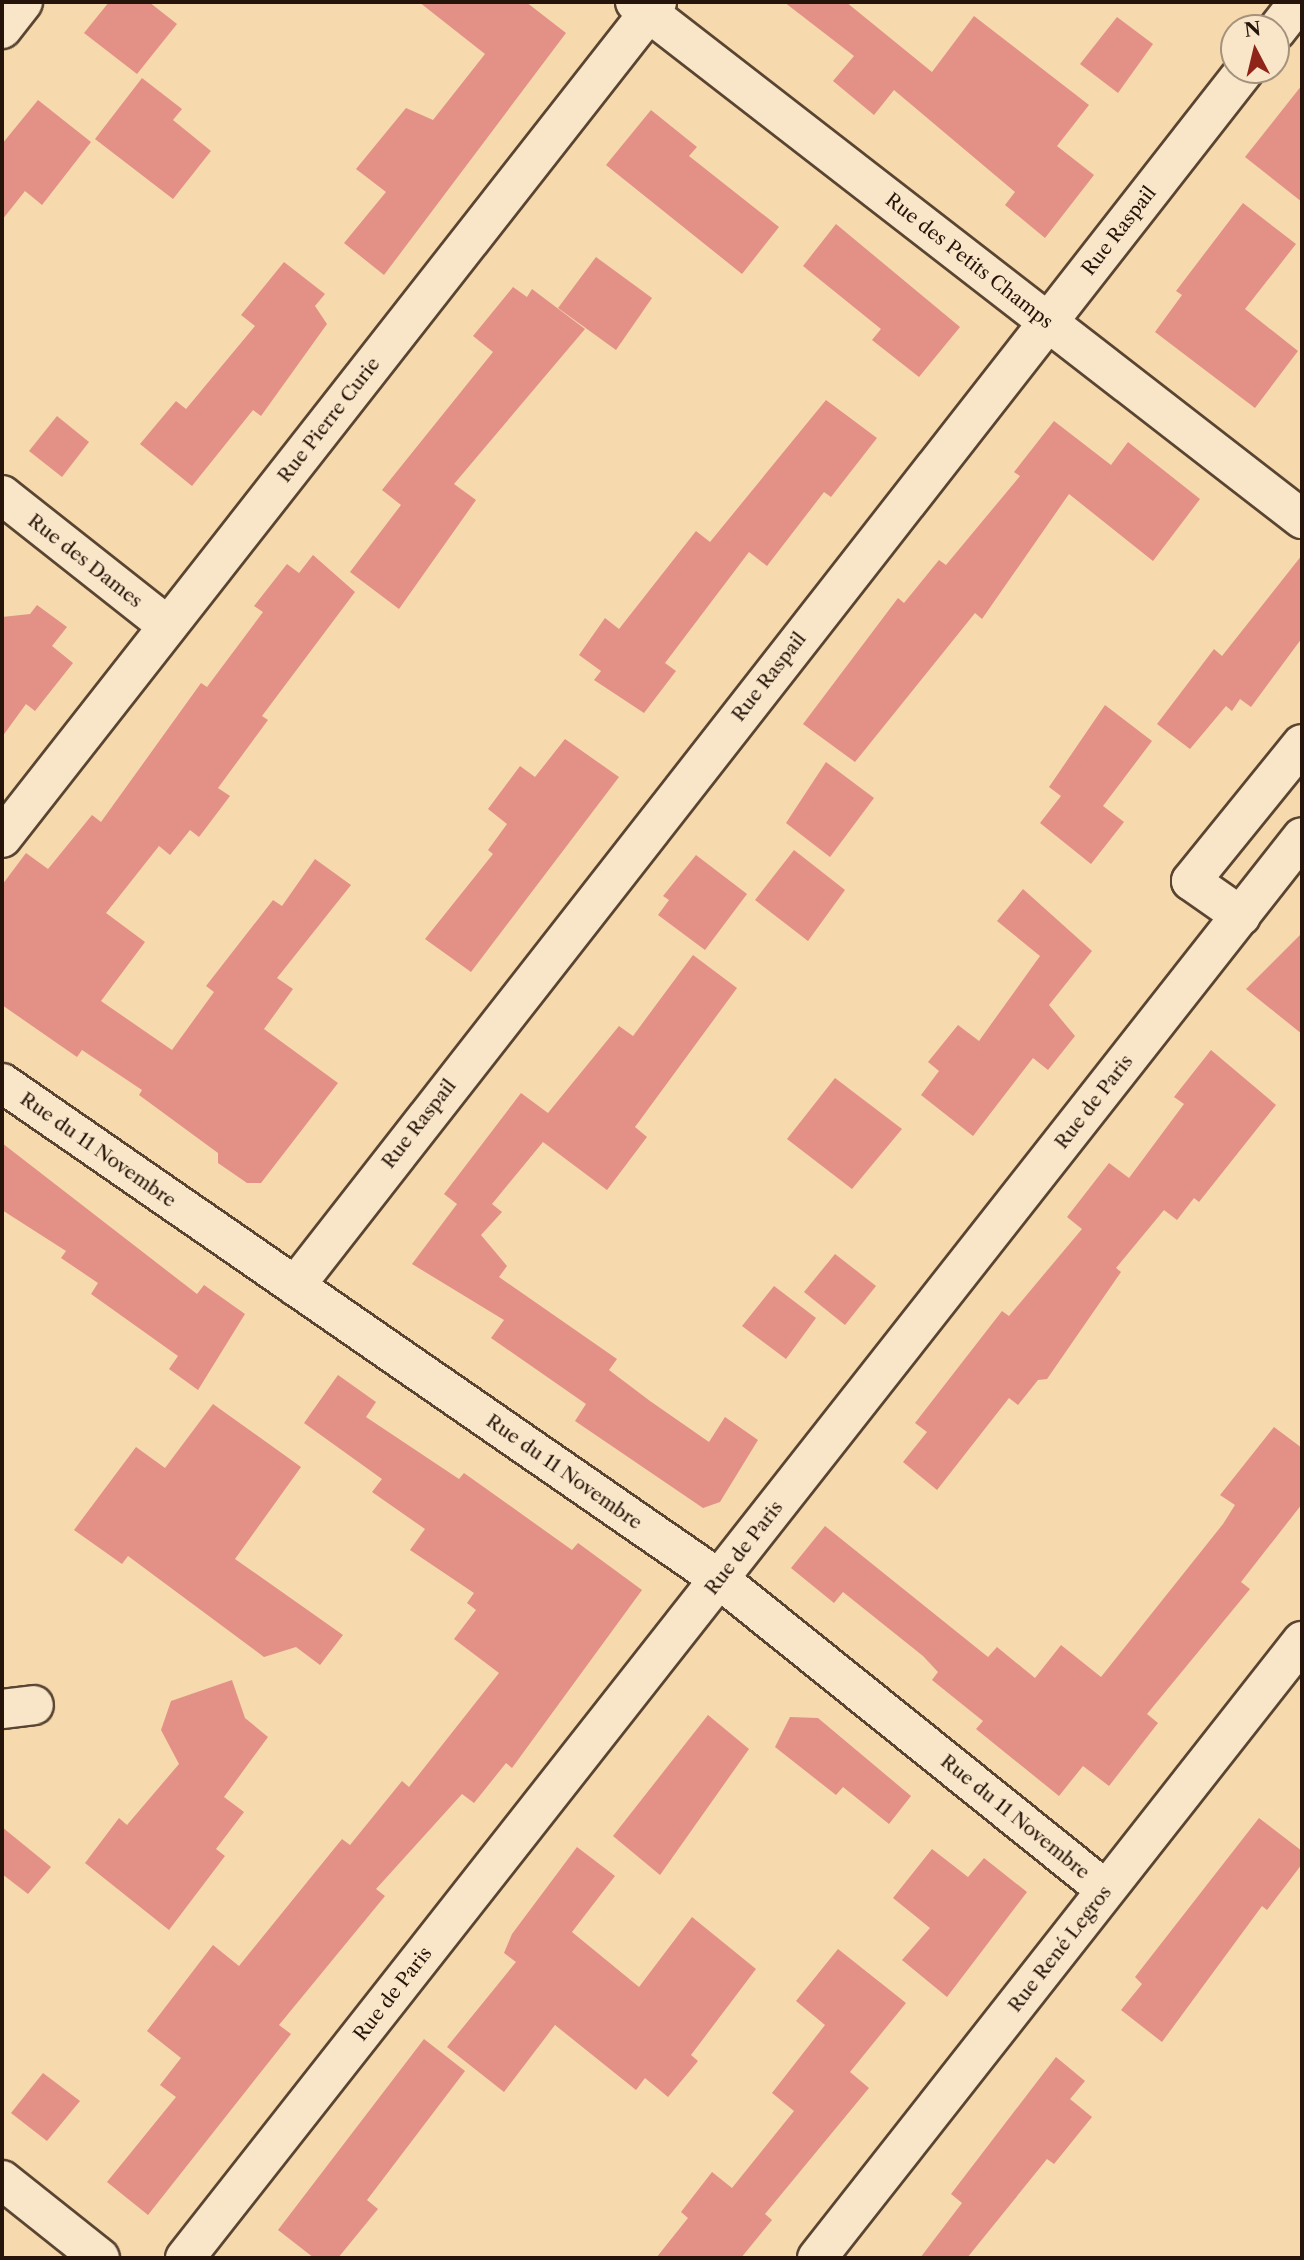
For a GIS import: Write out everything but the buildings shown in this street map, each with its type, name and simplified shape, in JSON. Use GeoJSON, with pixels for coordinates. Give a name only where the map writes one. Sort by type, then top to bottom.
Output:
{"type":"FeatureCollection","features":[{"type":"Feature","properties":{"kind":"street"},"geometry":{"type":"LineString","coordinates":[[2,29],[23,2]]}},
{"type":"Feature","properties":{"kind":"street","name":"Rue des Petits Champs"},"geometry":{"type":"LineString","coordinates":[[647,5],[1302,519]]}},
{"type":"Feature","properties":{"kind":"street","name":"Rue Pierre Curie"},"geometry":{"type":"LineString","coordinates":[[2,838],[647,5]]}},
{"type":"Feature","properties":{"kind":"street","name":"Rue Raspail"},"geometry":{"type":"LineString","coordinates":[[295,1286],[1234,84]]}},
{"type":"Feature","properties":{"kind":"street","name":"Rue des Dames"},"geometry":{"type":"LineString","coordinates":[[2,495],[168,626]]}},
{"type":"Feature","properties":{"kind":"street"},"geometry":{"type":"LineString","coordinates":[[1241,916],[1191,881],[1302,744]]}},
{"type":"Feature","properties":{"kind":"street","name":"Rue de Paris"},"geometry":{"type":"LineString","coordinates":[[184,2258],[1302,838]]}},
{"type":"Feature","properties":{"kind":"street","name":"Rue du 11 Novembre"},"geometry":{"type":"LineString","coordinates":[[2,1083],[719,1579],[1106,1890]]}},
{"type":"Feature","properties":{"kind":"street","name":"Rue René Legros"},"geometry":{"type":"LineString","coordinates":[[817,2258],[1302,1640]]}},
{"type":"Feature","properties":{"kind":"street"},"geometry":{"type":"LineString","coordinates":[[2,2180],[100,2258]]}}]}
